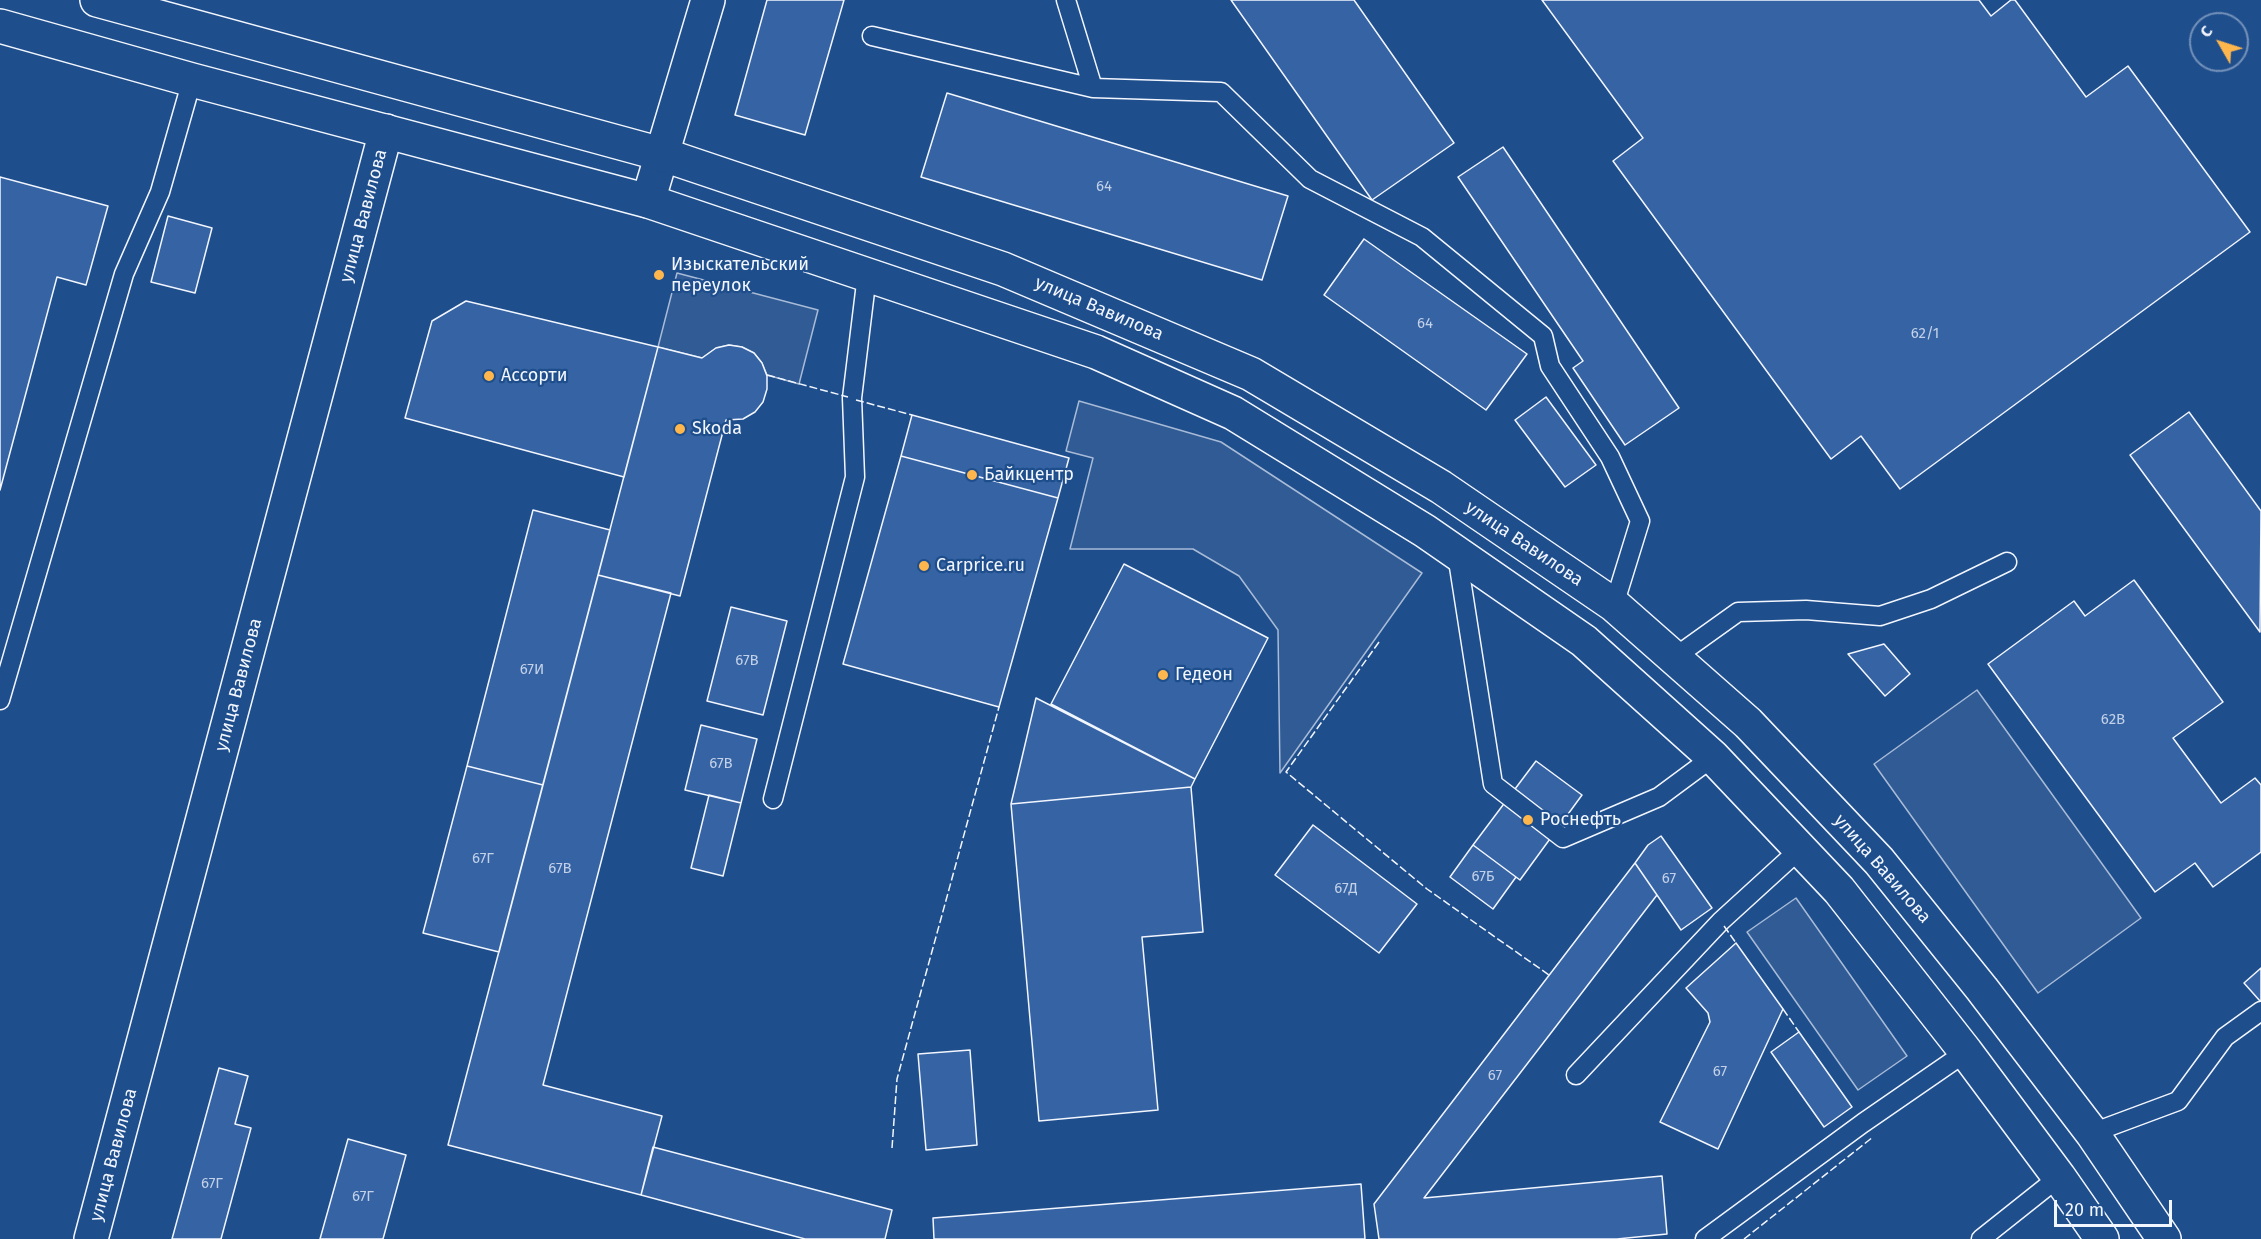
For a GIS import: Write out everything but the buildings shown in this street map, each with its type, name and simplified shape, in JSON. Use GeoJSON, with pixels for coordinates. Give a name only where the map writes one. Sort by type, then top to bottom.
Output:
{"type":"FeatureCollection","features":[{"type":"Feature","properties":{"kind":"main road","name":"улица Вавилова"},"geometry":{"type":"LineString","coordinates":[[97,0],[218,31],[391,81],[661,154],[1003,269],[1251,374],[1441,487],[1614,605],[1748,723],[1879,861],[1982,989],[2092,1132],[2164,1239]]}},
{"type":"Feature","properties":{"kind":"main road"},"geometry":{"type":"LineString","coordinates":[[648,201],[708,0]]}},
{"type":"Feature","properties":{"kind":"main road","name":"улица Вавилова"},"geometry":{"type":"LineString","coordinates":[[0,26],[192,80],[648,201],[1096,352],[1233,413],[1425,531],[1584,641],[1713,757],[1839,890],[1966,1053],[2059,1177],[2102,1239]]}},
{"type":"Feature","properties":{"kind":"main road","name":"улица Вавилова"},"geometry":{"type":"LineString","coordinates":[[91,1239],[386,131]]}},
{"type":"Feature","properties":{"kind":"lane"},"geometry":{"type":"LineString","coordinates":[[1066,0],[1093,87]]}},
{"type":"Feature","properties":{"kind":"lane"},"geometry":{"type":"LineString","coordinates":[[872,36],[1093,87],[1221,92],[1310,179],[1422,237],[1543,336],[1550,366],[1610,457],[1640,522],[1614,605]]}},
{"type":"Feature","properties":{"kind":"lane"},"geometry":{"type":"LineString","coordinates":[[0,700],[124,274],[160,192],[192,80]]}},
{"type":"Feature","properties":{"kind":"lane"},"geometry":{"type":"LineString","coordinates":[[773,799],[855,477],[852,399],[867,275]]}},
{"type":"Feature","properties":{"kind":"lane"},"geometry":{"type":"LineString","coordinates":[[1457,554],[1494,784],[1563,838],[1659,797],[1713,757]]}},
{"type":"Feature","properties":{"kind":"lane"},"geometry":{"type":"LineString","coordinates":[[1675,657],[1738,612],[1806,610],[1880,616],[1931,599],[2007,562]]}},
{"type":"Feature","properties":{"kind":"lane"},"geometry":{"type":"LineString","coordinates":[[1576,1076],[1721,921],[1800,849]]}},
{"type":"Feature","properties":{"kind":"lane"},"geometry":{"type":"LineString","coordinates":[[2092,1132],[2178,1101],[2225,1037],[2261,1011]]}},
{"type":"Feature","properties":{"kind":"lane"},"geometry":{"type":"LineString","coordinates":[[1705,1239],[1863,1123],[1966,1053]]}},
{"type":"Feature","properties":{"kind":"lane"},"geometry":{"type":"LineString","coordinates":[[1981,1239],[2059,1177]]}},
{"type":"Feature","properties":{"kind":"shaded area"},"geometry":{"type":"Polygon","coordinates":[[[677,273],[818,310],[799,384],[767,375],[762,363],[754,353],[742,347],[729,345],[716,348],[702,358],[658,347],[677,273]]]}},
{"type":"Feature","properties":{"kind":"shaded area"},"geometry":{"type":"Polygon","coordinates":[[[1079,401],[1221,442],[1422,573],[1280,773],[1278,630],[1239,576],[1193,549],[1070,549],[1093,458],[1066,451],[1079,401]]]}},
{"type":"Feature","properties":{"kind":"shaded area"},"geometry":{"type":"Polygon","coordinates":[[[1977,690],[2141,918],[2038,993],[1874,764],[1977,690]]]}},
{"type":"Feature","properties":{"kind":"shaded area"},"geometry":{"type":"Polygon","coordinates":[[[1796,898],[1907,1056],[1858,1090],[1747,932],[1796,898]]]}},
{"type":"Feature","properties":{"kind":"fence"},"geometry":{"type":"LineString","coordinates":[[767,375],[848,397]]}},
{"type":"Feature","properties":{"kind":"fence"},"geometry":{"type":"LineString","coordinates":[[856,400],[912,415]]}},
{"type":"Feature","properties":{"kind":"fence"},"geometry":{"type":"LineString","coordinates":[[1379,642],[1286,772],[1427,889],[1549,975]]}},
{"type":"Feature","properties":{"kind":"fence"},"geometry":{"type":"LineString","coordinates":[[892,1148],[897,1079],[999,707]]}},
{"type":"Feature","properties":{"kind":"fence"},"geometry":{"type":"LineString","coordinates":[[1724,926],[1736,943]]}},
{"type":"Feature","properties":{"kind":"fence"},"geometry":{"type":"LineString","coordinates":[[1783,1009],[1799,1032]]}},
{"type":"Feature","properties":{"kind":"fence"},"geometry":{"type":"LineString","coordinates":[[1744,1239],[1873,1137]]}},
{"type":"Feature","properties":{"kind":"place","name":"Изыскательский переулок"},"geometry":{"type":"Point","coordinates":[659,275]}},
{"type":"Feature","properties":{"kind":"place","name":"Ассорти"},"geometry":{"type":"Point","coordinates":[489,376]}},
{"type":"Feature","properties":{"kind":"place","name":"Skoda"},"geometry":{"type":"Point","coordinates":[680,429]}},
{"type":"Feature","properties":{"kind":"place","name":"Байкцентр"},"geometry":{"type":"Point","coordinates":[972,475]}},
{"type":"Feature","properties":{"kind":"place","name":"Carprice.ru"},"geometry":{"type":"Point","coordinates":[924,566]}},
{"type":"Feature","properties":{"kind":"place","name":"Гедеон"},"geometry":{"type":"Point","coordinates":[1163,675]}},
{"type":"Feature","properties":{"kind":"place","name":"Роснефть"},"geometry":{"type":"Point","coordinates":[1528,820]}}]}
